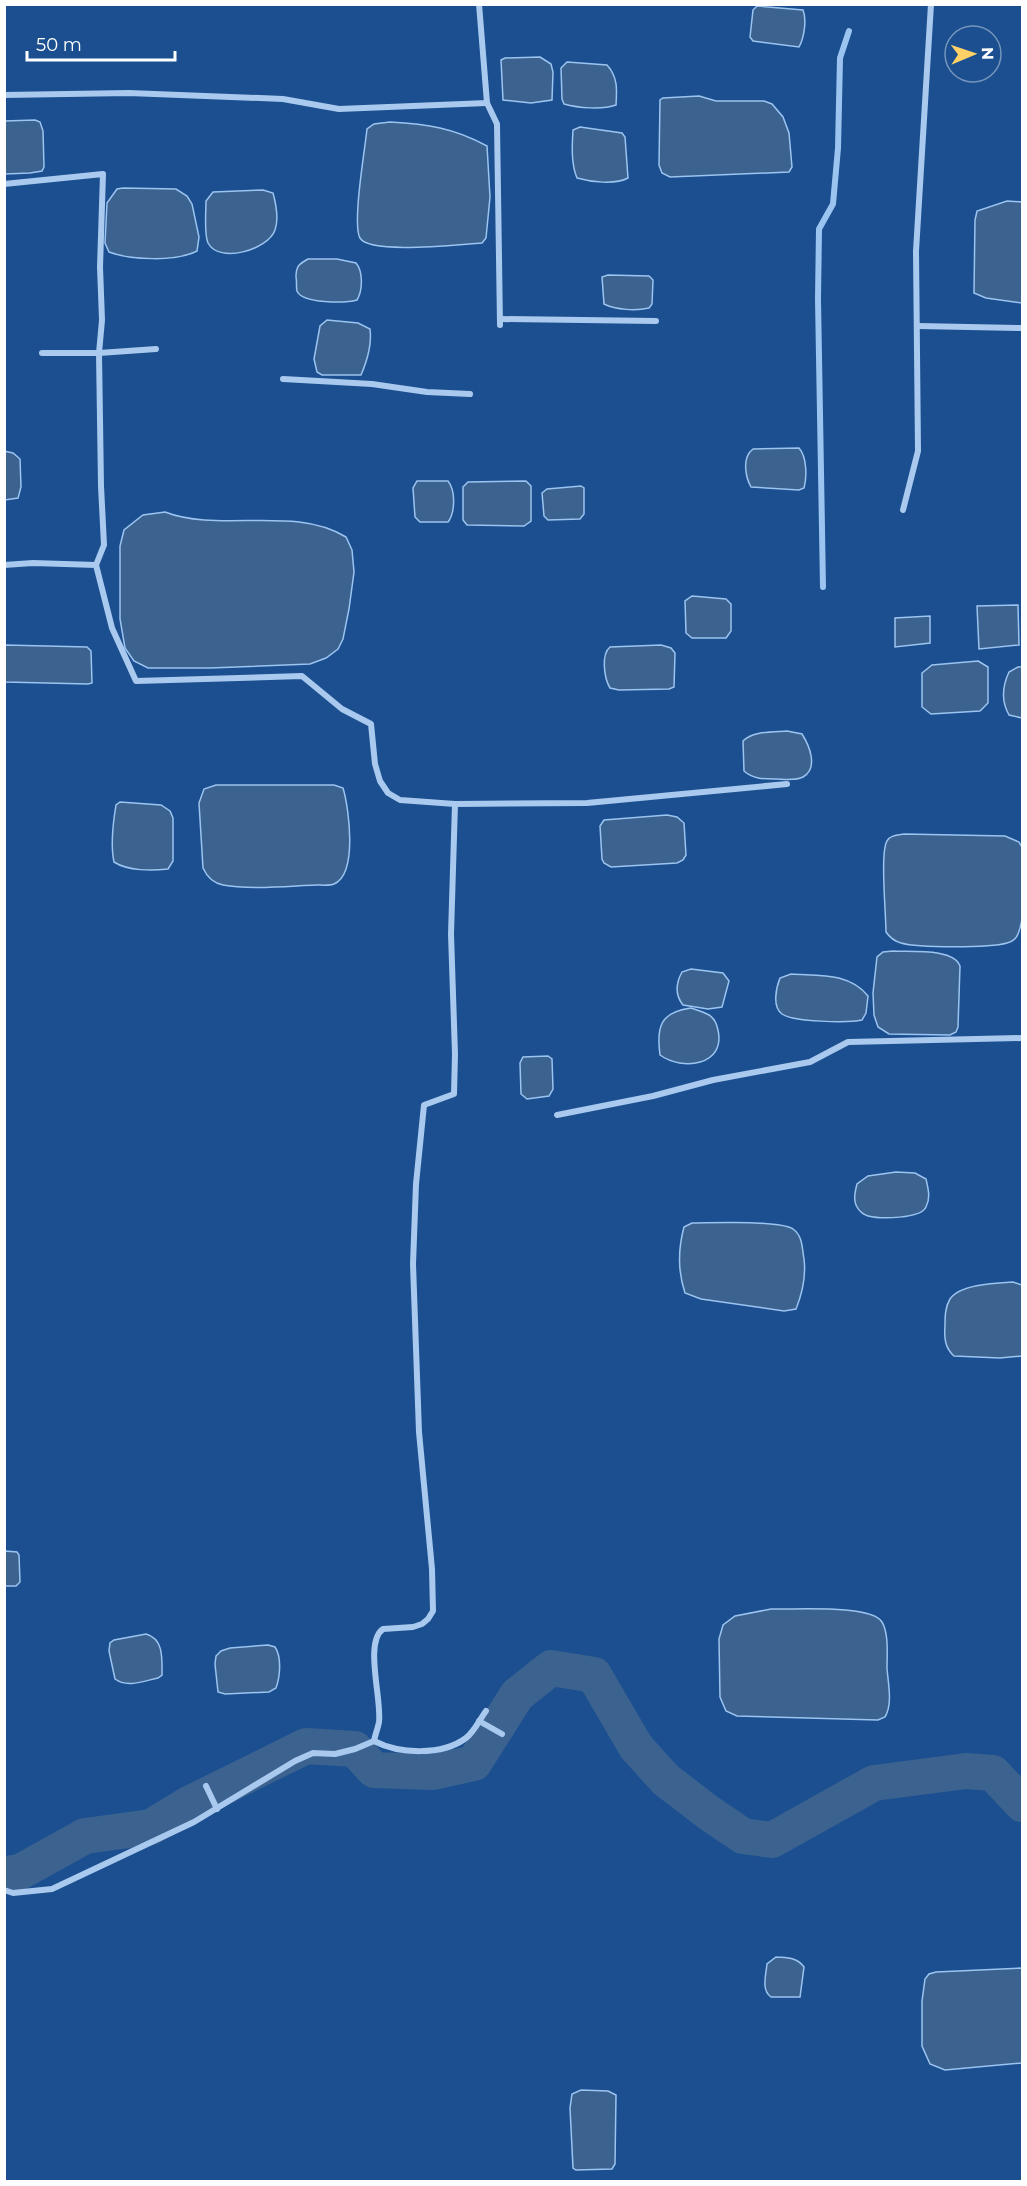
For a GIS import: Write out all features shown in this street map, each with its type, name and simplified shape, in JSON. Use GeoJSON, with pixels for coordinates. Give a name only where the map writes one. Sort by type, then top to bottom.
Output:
{"type":"FeatureCollection","features":[{"type":"Feature","properties":{"kind":"street"},"geometry":{"type":"LineString","coordinates":[[479,4],[487,103],[497,124],[500,322],[656,321]]}},
{"type":"Feature","properties":{"kind":"street"},"geometry":{"type":"LineString","coordinates":[[903,510],[918,452],[916,251],[931,4]]}},
{"type":"Feature","properties":{"kind":"street"},"geometry":{"type":"LineString","coordinates":[[4,95],[129,93],[283,99],[339,109],[487,103]]}},
{"type":"Feature","properties":{"kind":"street"},"geometry":{"type":"LineString","coordinates":[[4,184],[103,174],[100,267],[102,320],[99,353],[104,545],[96,565],[112,628],[136,681],[302,676],[342,709],[371,724],[375,764],[380,781],[388,793],[400,800],[455,804],[587,803],[787,784]]}},
{"type":"Feature","properties":{"kind":"street"},"geometry":{"type":"LineString","coordinates":[[918,326],[1023,328]]}},
{"type":"Feature","properties":{"kind":"street"},"geometry":{"type":"LineString","coordinates":[[42,353],[99,353],[156,349]]}},
{"type":"Feature","properties":{"kind":"street"},"geometry":{"type":"LineString","coordinates":[[283,380],[372,384],[427,392],[470,394]]}},
{"type":"Feature","properties":{"kind":"street"},"geometry":{"type":"LineString","coordinates":[[4,565],[33,562],[96,565]]}},
{"type":"Feature","properties":{"kind":"street"},"geometry":{"type":"LineString","coordinates":[[374,1741],[379,1721],[374,1652],[376,1636],[383,1629],[414,1627],[422,1624],[433,1611],[432,1569],[419,1432],[413,1264],[416,1184],[424,1105],[454,1094],[451,934],[455,804]]}},
{"type":"Feature","properties":{"kind":"street"},"geometry":{"type":"LineString","coordinates":[[557,1115],[653,1096],[714,1080],[810,1062],[848,1042],[1023,1038]]}},
{"type":"Feature","properties":{"kind":"street"},"geometry":{"type":"LineString","coordinates":[[4,1890],[14,1893],[52,1889],[194,1822],[295,1761],[313,1753],[335,1754],[374,1741],[409,1752],[445,1747],[466,1737],[482,1723],[486,1711]]}},
{"type":"Feature","properties":{"kind":"street"},"geometry":{"type":"LineString","coordinates":[[482,1723],[502,1734]]}},
{"type":"Feature","properties":{"kind":"street"},"geometry":{"type":"LineString","coordinates":[[206,1786],[217,1809]]}},
{"type":"Feature","properties":{"kind":"water"},"geometry":{"type":"Polygon","coordinates":[[[757,6],[803,10],[804,29],[799,47],[753,41],[750,37],[753,10],[757,6]]]}},
{"type":"Feature","properties":{"kind":"water"},"geometry":{"type":"Polygon","coordinates":[[[540,57],[551,64],[552,100],[531,103],[503,100],[501,60],[540,57]]]}},
{"type":"Feature","properties":{"kind":"water"},"geometry":{"type":"Polygon","coordinates":[[[567,62],[607,65],[615,79],[616,105],[590,108],[564,104],[561,68],[567,62]]]}},
{"type":"Feature","properties":{"kind":"water"},"geometry":{"type":"Polygon","coordinates":[[[699,96],[716,101],[764,101],[772,104],[783,117],[789,133],[792,167],[789,172],[670,177],[662,173],[659,165],[660,100],[699,96]]]}},
{"type":"Feature","properties":{"kind":"water"},"geometry":{"type":"Polygon","coordinates":[[[35,120],[40,122],[43,131],[44,167],[42,171],[5,174],[5,121],[35,120]]]}},
{"type":"Feature","properties":{"kind":"water"},"geometry":{"type":"Polygon","coordinates":[[[390,122],[440,128],[487,146],[490,197],[486,238],[482,243],[397,247],[367,243],[360,238],[357,218],[367,129],[374,124],[390,122]]]}},
{"type":"Feature","properties":{"kind":"water"},"geometry":{"type":"Polygon","coordinates":[[[580,127],[622,133],[625,137],[628,178],[596,182],[577,178],[572,149],[573,130],[580,127]]]}},
{"type":"Feature","properties":{"kind":"water"},"geometry":{"type":"Polygon","coordinates":[[[117,189],[176,189],[187,196],[192,204],[199,237],[197,251],[177,257],[153,259],[109,252],[105,243],[107,203],[117,189]]]}},
{"type":"Feature","properties":{"kind":"water"},"geometry":{"type":"Polygon","coordinates":[[[263,190],[273,193],[276,207],[276,226],[271,237],[243,252],[222,253],[214,249],[208,243],[206,223],[206,201],[213,192],[263,190]]]}},
{"type":"Feature","properties":{"kind":"water"},"geometry":{"type":"Polygon","coordinates":[[[1007,201],[1022,202],[1022,303],[986,298],[974,293],[977,211],[1007,201]]]}},
{"type":"Feature","properties":{"kind":"water"},"geometry":{"type":"Polygon","coordinates":[[[308,259],[337,259],[356,263],[361,281],[357,300],[325,302],[301,295],[297,291],[297,268],[308,259]]]}},
{"type":"Feature","properties":{"kind":"water"},"geometry":{"type":"Polygon","coordinates":[[[608,275],[649,276],[653,280],[652,304],[649,308],[632,310],[614,308],[604,304],[602,277],[608,275]]]}},
{"type":"Feature","properties":{"kind":"water"},"geometry":{"type":"Polygon","coordinates":[[[327,320],[358,323],[370,329],[368,352],[361,375],[322,375],[317,372],[314,359],[320,326],[327,320]]]}},
{"type":"Feature","properties":{"kind":"water"},"geometry":{"type":"Polygon","coordinates":[[[799,448],[804,456],[806,467],[804,488],[799,490],[751,487],[747,478],[746,462],[753,449],[799,448]]]}},
{"type":"Feature","properties":{"kind":"water"},"geometry":{"type":"Polygon","coordinates":[[[4,451],[13,453],[20,459],[21,487],[18,498],[5,500],[4,451]]]}},
{"type":"Feature","properties":{"kind":"water"},"geometry":{"type":"Polygon","coordinates":[[[417,481],[448,481],[454,502],[448,522],[420,522],[415,517],[413,488],[417,481]]]}},
{"type":"Feature","properties":{"kind":"water"},"geometry":{"type":"Polygon","coordinates":[[[526,481],[531,486],[531,521],[524,526],[467,525],[463,520],[463,487],[468,482],[526,481]]]}},
{"type":"Feature","properties":{"kind":"water"},"geometry":{"type":"Polygon","coordinates":[[[581,486],[584,488],[584,514],[580,519],[548,520],[544,516],[542,493],[547,489],[581,486]]]}},
{"type":"Feature","properties":{"kind":"water"},"geometry":{"type":"Polygon","coordinates":[[[165,512],[186,518],[209,520],[304,523],[326,528],[346,537],[352,550],[354,572],[343,639],[338,649],[326,658],[310,664],[148,668],[134,661],[125,648],[120,619],[120,546],[124,530],[143,515],[165,512]]]}},
{"type":"Feature","properties":{"kind":"water"},"geometry":{"type":"Polygon","coordinates":[[[692,596],[726,599],[731,604],[731,631],[726,638],[692,638],[686,633],[685,601],[692,596]]]}},
{"type":"Feature","properties":{"kind":"water"},"geometry":{"type":"Polygon","coordinates":[[[1018,605],[1019,645],[979,649],[977,606],[1018,605]]]}},
{"type":"Feature","properties":{"kind":"water"},"geometry":{"type":"Polygon","coordinates":[[[930,616],[930,643],[895,647],[895,618],[930,616]]]}},
{"type":"Feature","properties":{"kind":"water"},"geometry":{"type":"Polygon","coordinates":[[[5,645],[87,647],[91,651],[92,683],[5,682],[5,645]]]}},
{"type":"Feature","properties":{"kind":"water"},"geometry":{"type":"Polygon","coordinates":[[[661,645],[671,648],[675,653],[674,687],[619,690],[610,688],[604,666],[605,655],[610,647],[661,645]]]}},
{"type":"Feature","properties":{"kind":"water"},"geometry":{"type":"Polygon","coordinates":[[[978,661],[988,667],[988,703],[980,711],[931,714],[922,707],[922,673],[932,665],[978,661]]]}},
{"type":"Feature","properties":{"kind":"water"},"geometry":{"type":"Polygon","coordinates":[[[1022,667],[1022,718],[1009,715],[1004,699],[1005,683],[1009,672],[1022,667]]]}},
{"type":"Feature","properties":{"kind":"water"},"geometry":{"type":"Polygon","coordinates":[[[787,731],[802,734],[805,739],[812,762],[808,773],[803,777],[789,780],[755,777],[744,771],[743,741],[758,734],[787,731]]]}},
{"type":"Feature","properties":{"kind":"water"},"geometry":{"type":"Polygon","coordinates":[[[216,785],[334,785],[343,788],[348,810],[350,840],[349,855],[342,878],[330,885],[269,887],[233,886],[213,881],[203,868],[199,803],[204,789],[216,785]]]}},
{"type":"Feature","properties":{"kind":"water"},"geometry":{"type":"Polygon","coordinates":[[[120,802],[161,805],[170,811],[173,818],[173,861],[168,869],[133,869],[114,862],[113,826],[116,805],[120,802]]]}},
{"type":"Feature","properties":{"kind":"water"},"geometry":{"type":"Polygon","coordinates":[[[667,815],[677,817],[684,823],[686,855],[683,860],[677,863],[611,867],[604,863],[600,826],[604,820],[667,815]]]}},
{"type":"Feature","properties":{"kind":"water"},"geometry":{"type":"Polygon","coordinates":[[[904,834],[1005,836],[1019,842],[1022,847],[1023,904],[1021,925],[1015,939],[998,945],[954,947],[910,945],[891,938],[886,932],[885,847],[890,838],[904,834]]]}},
{"type":"Feature","properties":{"kind":"water"},"geometry":{"type":"Polygon","coordinates":[[[883,952],[931,952],[950,956],[956,960],[960,966],[956,1032],[950,1035],[889,1034],[878,1027],[874,1015],[873,993],[877,957],[883,952]]]}},
{"type":"Feature","properties":{"kind":"water"},"geometry":{"type":"Polygon","coordinates":[[[691,969],[723,973],[729,981],[722,1007],[708,1009],[683,1005],[677,989],[678,980],[682,972],[691,969]]]}},
{"type":"Feature","properties":{"kind":"water"},"geometry":{"type":"Polygon","coordinates":[[[791,974],[842,979],[860,988],[868,996],[866,1013],[862,1020],[833,1022],[797,1019],[782,1014],[776,1002],[777,987],[780,978],[791,974]]]}},
{"type":"Feature","properties":{"kind":"water"},"geometry":{"type":"Polygon","coordinates":[[[691,1008],[712,1018],[718,1030],[719,1042],[709,1058],[700,1062],[690,1064],[669,1060],[660,1055],[660,1028],[667,1017],[673,1013],[691,1008]]]}},
{"type":"Feature","properties":{"kind":"water"},"geometry":{"type":"Polygon","coordinates":[[[548,1056],[552,1059],[553,1089],[549,1096],[527,1099],[521,1094],[520,1063],[523,1057],[548,1056]]]}},
{"type":"Feature","properties":{"kind":"water"},"geometry":{"type":"Polygon","coordinates":[[[896,1172],[915,1173],[926,1179],[929,1196],[923,1211],[909,1216],[890,1218],[874,1217],[862,1213],[855,1202],[857,1184],[868,1176],[896,1172]]]}},
{"type":"Feature","properties":{"kind":"water"},"geometry":{"type":"Polygon","coordinates":[[[692,1223],[760,1223],[793,1229],[800,1239],[804,1265],[803,1284],[796,1309],[784,1311],[701,1299],[685,1293],[680,1269],[681,1244],[684,1227],[692,1223]]]}},
{"type":"Feature","properties":{"kind":"water"},"geometry":{"type":"Polygon","coordinates":[[[1013,1282],[1022,1285],[1022,1356],[1000,1358],[954,1356],[947,1346],[945,1335],[946,1312],[950,1299],[970,1287],[1013,1282]]]}},
{"type":"Feature","properties":{"kind":"water"},"geometry":{"type":"Polygon","coordinates":[[[5,1551],[17,1552],[19,1555],[20,1582],[16,1586],[5,1586],[5,1551]]]}},
{"type":"Feature","properties":{"kind":"water"},"geometry":{"type":"Polygon","coordinates":[[[771,1609],[848,1610],[875,1616],[882,1622],[887,1638],[889,1693],[889,1706],[885,1717],[878,1720],[737,1716],[726,1711],[720,1697],[719,1639],[723,1625],[735,1616],[771,1609]]]}},
{"type":"Feature","properties":{"kind":"water"},"geometry":{"type":"Polygon","coordinates":[[[146,1634],[156,1640],[161,1650],[162,1675],[136,1683],[125,1683],[115,1679],[109,1651],[110,1643],[114,1640],[146,1634]]]}},
{"type":"Feature","properties":{"kind":"water"},"geometry":{"type":"Polygon","coordinates":[[[268,1645],[275,1647],[279,1656],[276,1688],[269,1692],[225,1694],[218,1692],[215,1664],[216,1656],[221,1651],[230,1648],[268,1645]]]}},
{"type":"Feature","properties":{"kind":"water"},"geometry":{"type":"Polygon","coordinates":[[[776,1957],[795,1960],[804,1967],[800,1997],[771,1997],[768,1994],[765,1982],[767,1964],[776,1957]]]}},
{"type":"Feature","properties":{"kind":"water"},"geometry":{"type":"Polygon","coordinates":[[[1022,1968],[1022,2063],[945,2070],[930,2064],[922,2046],[922,2001],[925,1979],[929,1974],[1022,1968]]]}},
{"type":"Feature","properties":{"kind":"water"},"geometry":{"type":"Polygon","coordinates":[[[581,2090],[608,2091],[616,2095],[615,2164],[612,2169],[576,2170],[573,2168],[570,2108],[572,2094],[581,2090]]]}},
{"type":"Feature","properties":{"kind":"waterway"},"geometry":{"type":"LineString","coordinates":[[823,587],[819,229],[833,204],[838,148],[840,58],[849,31]]}},
{"type":"Feature","properties":{"kind":"waterway"},"geometry":{"type":"LineString","coordinates":[[4,1874],[20,1872],[85,1836],[151,1827],[189,1804],[306,1746],[355,1749],[374,1770],[433,1772],[474,1763],[517,1695],[551,1668],[594,1675],[636,1747],[666,1780],[743,1836],[772,1840],[874,1783],[966,1771],[993,1773],[1022,1804]]}}]}
